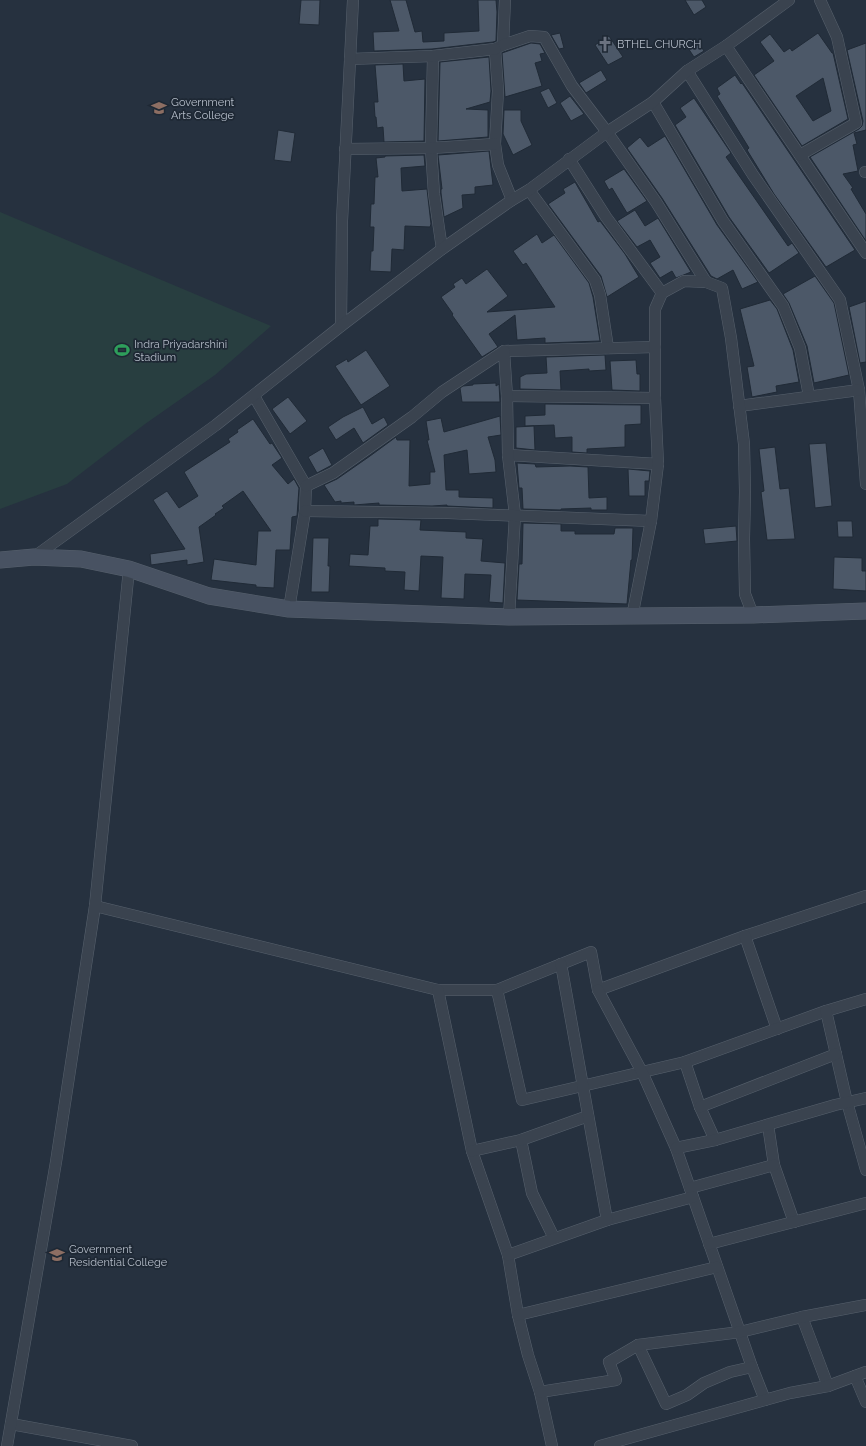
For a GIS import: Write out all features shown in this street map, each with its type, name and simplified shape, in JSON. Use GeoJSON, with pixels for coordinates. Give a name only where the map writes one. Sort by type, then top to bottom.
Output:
{"type":"FeatureCollection","features":[{"type":"Feature","properties":{"kind":"main road"},"geometry":{"type":"LineString","coordinates":[[0,560],[34,557],[81,559],[129,568],[209,596],[289,609],[509,617],[753,615],[866,611]]}},
{"type":"Feature","properties":{"kind":"street"},"geometry":{"type":"LineString","coordinates":[[341,326],[342,221],[353,0]]}},
{"type":"Feature","properties":{"kind":"street"},"geometry":{"type":"LineString","coordinates":[[505,0],[499,47],[495,144],[498,165],[512,200]]}},
{"type":"Feature","properties":{"kind":"street"},"geometry":{"type":"LineString","coordinates":[[34,557],[216,425],[341,326],[442,249],[512,200],[529,190],[607,132],[653,102],[687,71],[726,46],[789,0]]}},
{"type":"Feature","properties":{"kind":"street"},"geometry":{"type":"LineString","coordinates":[[800,155],[856,123],[837,38],[820,0]]}},
{"type":"Feature","properties":{"kind":"street"},"geometry":{"type":"LineString","coordinates":[[350,59],[433,56],[499,47],[530,36],[544,37],[572,86],[607,132],[656,202],[706,282]]}},
{"type":"Feature","properties":{"kind":"street"},"geometry":{"type":"LineString","coordinates":[[726,46],[866,253]]}},
{"type":"Feature","properties":{"kind":"street"},"geometry":{"type":"LineString","coordinates":[[433,56],[431,148],[434,194],[442,249]]}},
{"type":"Feature","properties":{"kind":"street"},"geometry":{"type":"LineString","coordinates":[[687,71],[753,175],[840,300],[860,390],[865,442],[866,484]]}},
{"type":"Feature","properties":{"kind":"street"},"geometry":{"type":"LineString","coordinates":[[653,102],[723,221],[784,306],[800,348],[809,396]]}},
{"type":"Feature","properties":{"kind":"street"},"geometry":{"type":"LineString","coordinates":[[345,149],[431,148],[495,144]]}},
{"type":"Feature","properties":{"kind":"street"},"geometry":{"type":"LineString","coordinates":[[569,159],[606,217],[662,293]]}},
{"type":"Feature","properties":{"kind":"street"},"geometry":{"type":"LineString","coordinates":[[529,190],[595,280],[600,295],[608,348]]}},
{"type":"Feature","properties":{"kind":"street"},"geometry":{"type":"LineString","coordinates":[[632,617],[651,521],[658,464],[655,309],[662,293],[684,281],[706,282],[722,288],[731,338],[744,444],[746,492],[744,539],[745,594],[753,615]]}},
{"type":"Feature","properties":{"kind":"street"},"geometry":{"type":"LineString","coordinates":[[306,486],[333,473],[412,417],[442,392],[504,351],[655,347]]}},
{"type":"Feature","properties":{"kind":"street"},"geometry":{"type":"LineString","coordinates":[[504,351],[507,396],[508,455],[514,515],[509,617]]}},
{"type":"Feature","properties":{"kind":"street"},"geometry":{"type":"LineString","coordinates":[[739,406],[860,390]]}},
{"type":"Feature","properties":{"kind":"street"},"geometry":{"type":"LineString","coordinates":[[254,396],[306,486],[305,511],[289,609]]}},
{"type":"Feature","properties":{"kind":"street"},"geometry":{"type":"LineString","coordinates":[[507,396],[656,398]]}},
{"type":"Feature","properties":{"kind":"street"},"geometry":{"type":"LineString","coordinates":[[508,455],[658,464]]}},
{"type":"Feature","properties":{"kind":"street"},"geometry":{"type":"LineString","coordinates":[[305,511],[514,515],[651,521]]}},
{"type":"Feature","properties":{"kind":"street"},"geometry":{"type":"LineString","coordinates":[[7,1446],[56,1162],[95,906],[129,568]]}},
{"type":"Feature","properties":{"kind":"street"},"geometry":{"type":"LineString","coordinates":[[598,990],[745,936],[866,896]]}},
{"type":"Feature","properties":{"kind":"street"},"geometry":{"type":"LineString","coordinates":[[95,906],[438,990],[497,990],[591,952],[598,990],[642,1072],[676,1148],[752,1367],[765,1400]]}},
{"type":"Feature","properties":{"kind":"street"},"geometry":{"type":"LineString","coordinates":[[745,936],[777,1029]]}},
{"type":"Feature","properties":{"kind":"street"},"geometry":{"type":"LineString","coordinates":[[561,964],[607,1220]]}},
{"type":"Feature","properties":{"kind":"street"},"geometry":{"type":"LineString","coordinates":[[438,990],[472,1151],[508,1255],[518,1315],[528,1355],[540,1392],[552,1446]]}},
{"type":"Feature","properties":{"kind":"street"},"geometry":{"type":"LineString","coordinates":[[497,990],[522,1100],[685,1062],[826,1011],[866,999]]}},
{"type":"Feature","properties":{"kind":"street"},"geometry":{"type":"LineString","coordinates":[[826,1011],[847,1102],[866,1170]]}},
{"type":"Feature","properties":{"kind":"street"},"geometry":{"type":"LineString","coordinates":[[700,1107],[836,1054]]}},
{"type":"Feature","properties":{"kind":"street"},"geometry":{"type":"LineString","coordinates":[[685,1062],[700,1107],[715,1140]]}},
{"type":"Feature","properties":{"kind":"street"},"geometry":{"type":"LineString","coordinates":[[676,1148],[715,1140],[847,1102],[866,1098]]}},
{"type":"Feature","properties":{"kind":"street"},"geometry":{"type":"LineString","coordinates":[[472,1151],[521,1140],[588,1116]]}},
{"type":"Feature","properties":{"kind":"street"},"geometry":{"type":"LineString","coordinates":[[768,1125],[774,1165],[794,1222]]}},
{"type":"Feature","properties":{"kind":"street"},"geometry":{"type":"LineString","coordinates":[[521,1140],[532,1193],[554,1238]]}},
{"type":"Feature","properties":{"kind":"street"},"geometry":{"type":"LineString","coordinates":[[508,1255],[607,1220],[774,1165]]}},
{"type":"Feature","properties":{"kind":"street"},"geometry":{"type":"LineString","coordinates":[[709,1244],[866,1203]]}},
{"type":"Feature","properties":{"kind":"street"},"geometry":{"type":"LineString","coordinates":[[518,1315],[717,1267]]}},
{"type":"Feature","properties":{"kind":"street"},"geometry":{"type":"LineString","coordinates":[[540,1392],[616,1380],[609,1362],[638,1345],[740,1332],[802,1317],[866,1305]]}},
{"type":"Feature","properties":{"kind":"street"},"geometry":{"type":"LineString","coordinates":[[802,1317],[828,1386]]}},
{"type":"Feature","properties":{"kind":"street"},"geometry":{"type":"LineString","coordinates":[[638,1345],[666,1404],[687,1395],[704,1383],[730,1372],[752,1367]]}},
{"type":"Feature","properties":{"kind":"street"},"geometry":{"type":"LineString","coordinates":[[600,1446],[790,1393],[828,1386],[866,1372]]}},
{"type":"Feature","properties":{"kind":"street"},"geometry":{"type":"LineString","coordinates":[[855,1376],[866,1402]]}},
{"type":"Feature","properties":{"kind":"street"},"geometry":{"type":"LineString","coordinates":[[11,1424],[132,1446]]}},
{"type":"Feature","properties":{"kind":"green space","name":"Indra Priyadarshini Stadium"},"geometry":{"type":"Polygon","coordinates":[[[0,212],[271,326],[215,375],[145,424],[67,484],[0,509],[0,212]]]}},
{"type":"Feature","properties":{"kind":"building"},"geometry":{"type":"Polygon","coordinates":[[[301,0],[320,0],[319,25],[299,24],[301,0]]]}},
{"type":"Feature","properties":{"kind":"building"},"geometry":{"type":"Polygon","coordinates":[[[390,0],[406,0],[415,32],[422,31],[423,42],[444,41],[444,33],[479,31],[478,0],[496,0],[496,41],[432,49],[374,51],[373,32],[399,31],[390,0]]]}},
{"type":"Feature","properties":{"kind":"building"},"geometry":{"type":"Polygon","coordinates":[[[685,0],[702,0],[706,7],[694,15],[685,0]]]}},
{"type":"Feature","properties":{"kind":"building"},"geometry":{"type":"Polygon","coordinates":[[[560,33],[564,48],[559,49],[551,35],[560,33]]]}},
{"type":"Feature","properties":{"kind":"building"},"geometry":{"type":"Polygon","coordinates":[[[818,33],[833,53],[848,119],[802,146],[754,75],[774,61],[760,42],[770,34],[784,52],[790,48],[792,51],[818,33]],[[823,78],[796,96],[813,121],[831,111],[823,78]]]}},
{"type":"Feature","properties":{"kind":"building"},"geometry":{"type":"Polygon","coordinates":[[[609,36],[623,57],[608,65],[595,45],[609,36]]]}},
{"type":"Feature","properties":{"kind":"building"},"geometry":{"type":"Polygon","coordinates":[[[698,42],[704,51],[694,57],[688,48],[698,42]]]}},
{"type":"Feature","properties":{"kind":"building"},"geometry":{"type":"Polygon","coordinates":[[[531,43],[540,44],[545,53],[540,54],[542,61],[535,63],[542,86],[505,97],[502,53],[531,43]]]}},
{"type":"Feature","properties":{"kind":"building"},"geometry":{"type":"Polygon","coordinates":[[[866,43],[866,130],[854,133],[857,144],[853,145],[858,171],[843,174],[853,188],[851,189],[866,214],[866,241],[810,157],[862,126],[863,121],[847,50],[866,43]]]}},
{"type":"Feature","properties":{"kind":"building"},"geometry":{"type":"Polygon","coordinates":[[[489,57],[491,91],[490,102],[466,109],[488,110],[488,137],[438,141],[440,62],[489,57]]]}},
{"type":"Feature","properties":{"kind":"building"},"geometry":{"type":"Polygon","coordinates":[[[403,64],[404,81],[425,79],[424,141],[384,142],[383,127],[377,128],[375,117],[374,102],[378,102],[375,65],[403,64]]]}},
{"type":"Feature","properties":{"kind":"building"},"geometry":{"type":"Polygon","coordinates":[[[601,70],[607,80],[586,93],[579,83],[601,70]]]}},
{"type":"Feature","properties":{"kind":"building"},"geometry":{"type":"Polygon","coordinates":[[[735,75],[741,84],[742,83],[855,250],[826,267],[774,194],[747,150],[749,148],[717,96],[720,94],[717,88],[735,75]]]}},
{"type":"Feature","properties":{"kind":"building"},"geometry":{"type":"Polygon","coordinates":[[[549,88],[557,103],[548,108],[540,92],[549,88]]]}},
{"type":"Feature","properties":{"kind":"building"},"geometry":{"type":"Polygon","coordinates":[[[570,96],[584,114],[571,121],[560,103],[570,96]]]}},
{"type":"Feature","properties":{"kind":"building"},"geometry":{"type":"Polygon","coordinates":[[[694,98],[731,153],[726,157],[788,246],[792,243],[799,253],[769,273],[729,217],[675,125],[686,117],[680,108],[694,98]]]}},
{"type":"Feature","properties":{"kind":"building"},"geometry":{"type":"Polygon","coordinates":[[[504,110],[521,110],[521,121],[532,145],[513,155],[503,134],[504,110]]]}},
{"type":"Feature","properties":{"kind":"building"},"geometry":{"type":"Polygon","coordinates":[[[278,130],[295,133],[291,162],[274,160],[278,130]]]}},
{"type":"Feature","properties":{"kind":"building"},"geometry":{"type":"Polygon","coordinates":[[[665,136],[717,225],[758,282],[742,289],[733,270],[717,279],[711,276],[662,198],[627,148],[640,137],[648,147],[665,136]]]}},
{"type":"Feature","properties":{"kind":"building"},"geometry":{"type":"Polygon","coordinates":[[[489,151],[493,185],[475,187],[475,194],[462,195],[463,208],[444,217],[438,155],[489,151]]]}},
{"type":"Feature","properties":{"kind":"building"},"geometry":{"type":"Polygon","coordinates":[[[424,155],[425,166],[401,168],[402,191],[427,189],[431,224],[430,227],[405,226],[404,250],[392,249],[391,272],[370,271],[374,227],[370,227],[371,204],[374,204],[375,177],[378,177],[376,158],[385,156],[424,155]]]}},
{"type":"Feature","properties":{"kind":"building"},"geometry":{"type":"Polygon","coordinates":[[[624,169],[647,201],[627,213],[612,188],[609,190],[604,181],[624,169]]]}},
{"type":"Feature","properties":{"kind":"building"},"geometry":{"type":"Polygon","coordinates":[[[575,182],[598,222],[600,221],[625,254],[639,277],[607,297],[601,276],[548,204],[565,193],[563,189],[575,182]]]}},
{"type":"Feature","properties":{"kind":"building"},"geometry":{"type":"Polygon","coordinates":[[[635,210],[645,226],[658,218],[691,272],[676,278],[672,271],[660,278],[650,263],[660,257],[650,240],[637,247],[617,221],[635,210]]]}},
{"type":"Feature","properties":{"kind":"building"},"geometry":{"type":"Polygon","coordinates":[[[537,234],[542,243],[554,235],[589,283],[593,297],[600,341],[545,343],[545,338],[517,340],[515,315],[489,334],[498,347],[482,357],[441,297],[455,287],[453,284],[462,278],[466,284],[487,269],[508,296],[487,312],[555,307],[526,263],[523,265],[513,251],[537,234]]]}},
{"type":"Feature","properties":{"kind":"building"},"geometry":{"type":"Polygon","coordinates":[[[815,276],[834,303],[849,375],[814,383],[807,346],[789,303],[783,294],[815,276]]]}},
{"type":"Feature","properties":{"kind":"building"},"geometry":{"type":"Polygon","coordinates":[[[770,300],[777,309],[793,350],[799,382],[776,386],[777,392],[752,397],[747,367],[754,366],[740,309],[770,300]]]}},
{"type":"Feature","properties":{"kind":"building"},"geometry":{"type":"Polygon","coordinates":[[[866,301],[866,362],[860,363],[849,307],[866,301]]]}},
{"type":"Feature","properties":{"kind":"building"},"geometry":{"type":"Polygon","coordinates":[[[366,350],[390,386],[361,405],[335,366],[347,359],[348,362],[366,350]]]}},
{"type":"Feature","properties":{"kind":"building"},"geometry":{"type":"Polygon","coordinates":[[[605,355],[606,370],[589,371],[589,369],[560,371],[561,390],[520,389],[520,377],[526,374],[547,373],[546,357],[605,355]]]}},
{"type":"Feature","properties":{"kind":"building"},"geometry":{"type":"Polygon","coordinates":[[[636,360],[637,374],[640,374],[640,391],[612,390],[610,361],[636,360]]]}},
{"type":"Feature","properties":{"kind":"building"},"geometry":{"type":"Polygon","coordinates":[[[496,383],[496,386],[499,384],[500,402],[462,402],[460,388],[463,386],[496,383]]]}},
{"type":"Feature","properties":{"kind":"building"},"geometry":{"type":"Polygon","coordinates":[[[288,397],[307,421],[290,434],[272,409],[288,397]]]}},
{"type":"Feature","properties":{"kind":"building"},"geometry":{"type":"Polygon","coordinates":[[[545,404],[641,405],[641,424],[625,425],[625,447],[587,449],[587,453],[572,452],[572,437],[555,438],[554,425],[525,426],[525,416],[545,415],[545,404]]]}},
{"type":"Feature","properties":{"kind":"building"},"geometry":{"type":"Polygon","coordinates":[[[363,407],[372,424],[384,417],[388,425],[363,443],[354,428],[336,440],[328,427],[343,417],[363,407]]]}},
{"type":"Feature","properties":{"kind":"building"},"geometry":{"type":"Polygon","coordinates":[[[500,416],[501,435],[488,437],[495,460],[496,472],[469,474],[467,450],[444,455],[446,490],[459,490],[459,497],[493,498],[493,508],[447,505],[379,505],[379,503],[354,505],[354,502],[335,502],[324,485],[337,479],[396,437],[397,440],[410,440],[409,486],[430,484],[430,472],[435,472],[427,440],[429,440],[426,421],[441,418],[444,432],[500,416]]]}},
{"type":"Feature","properties":{"kind":"building"},"geometry":{"type":"Polygon","coordinates":[[[253,419],[270,444],[272,443],[282,458],[272,465],[288,484],[294,479],[299,488],[297,516],[292,517],[290,550],[276,550],[274,588],[256,587],[256,585],[211,580],[214,559],[256,565],[258,531],[271,531],[243,491],[222,506],[224,508],[199,527],[204,562],[187,565],[187,560],[151,565],[150,554],[185,549],[153,500],[167,491],[179,508],[198,496],[184,472],[230,442],[228,439],[238,432],[237,430],[253,419]]]}},
{"type":"Feature","properties":{"kind":"building"},"geometry":{"type":"Polygon","coordinates":[[[534,426],[535,450],[516,448],[516,427],[534,426]]]}},
{"type":"Feature","properties":{"kind":"building"},"geometry":{"type":"Polygon","coordinates":[[[826,443],[832,506],[815,508],[809,444],[826,443]]]}},
{"type":"Feature","properties":{"kind":"building"},"geometry":{"type":"Polygon","coordinates":[[[775,447],[780,489],[789,488],[795,539],[767,540],[761,492],[764,491],[759,449],[775,447]]]}},
{"type":"Feature","properties":{"kind":"building"},"geometry":{"type":"Polygon","coordinates":[[[323,448],[332,465],[317,473],[308,457],[323,448]]]}},
{"type":"Feature","properties":{"kind":"building"},"geometry":{"type":"Polygon","coordinates":[[[517,463],[535,464],[536,467],[588,467],[589,498],[607,497],[607,510],[591,510],[591,508],[561,510],[523,509],[522,488],[519,488],[517,463]]]}},
{"type":"Feature","properties":{"kind":"building"},"geometry":{"type":"Polygon","coordinates":[[[628,469],[650,471],[649,481],[645,481],[645,496],[629,496],[628,469]]]}},
{"type":"Feature","properties":{"kind":"building"},"geometry":{"type":"Polygon","coordinates":[[[378,519],[421,520],[420,530],[466,532],[466,538],[483,539],[481,561],[505,563],[503,603],[489,602],[491,575],[465,574],[464,599],[441,598],[443,557],[421,556],[419,591],[404,590],[405,572],[385,571],[385,568],[349,566],[350,554],[368,555],[370,526],[378,526],[378,519]]]}},
{"type":"Feature","properties":{"kind":"building"},"geometry":{"type":"Polygon","coordinates":[[[837,521],[852,521],[853,537],[838,537],[837,521]]]}},
{"type":"Feature","properties":{"kind":"building"},"geometry":{"type":"Polygon","coordinates":[[[523,523],[561,524],[561,531],[575,531],[575,534],[614,534],[615,528],[633,528],[632,560],[627,604],[517,600],[519,564],[522,564],[523,523]]]}},
{"type":"Feature","properties":{"kind":"building"},"geometry":{"type":"Polygon","coordinates":[[[736,526],[737,541],[705,544],[703,529],[736,526]]]}},
{"type":"Feature","properties":{"kind":"building"},"geometry":{"type":"Polygon","coordinates":[[[313,538],[329,538],[329,592],[311,592],[313,538]]]}},
{"type":"Feature","properties":{"kind":"building"},"geometry":{"type":"Polygon","coordinates":[[[834,557],[862,558],[862,571],[866,571],[866,591],[833,589],[834,557]]]}},
{"type":"Feature","properties":{"kind":"place","name":"BTHEL CHURCH"},"geometry":{"type":"Point","coordinates":[605,44]}},
{"type":"Feature","properties":{"kind":"place","name":"Government Arts College"},"geometry":{"type":"Point","coordinates":[159,108]}},
{"type":"Feature","properties":{"kind":"place","name":"Indra Priyadarshini Stadium"},"geometry":{"type":"Point","coordinates":[122,350]}},
{"type":"Feature","properties":{"kind":"place","name":"Government Residential College"},"geometry":{"type":"Point","coordinates":[57,1255]}}]}
